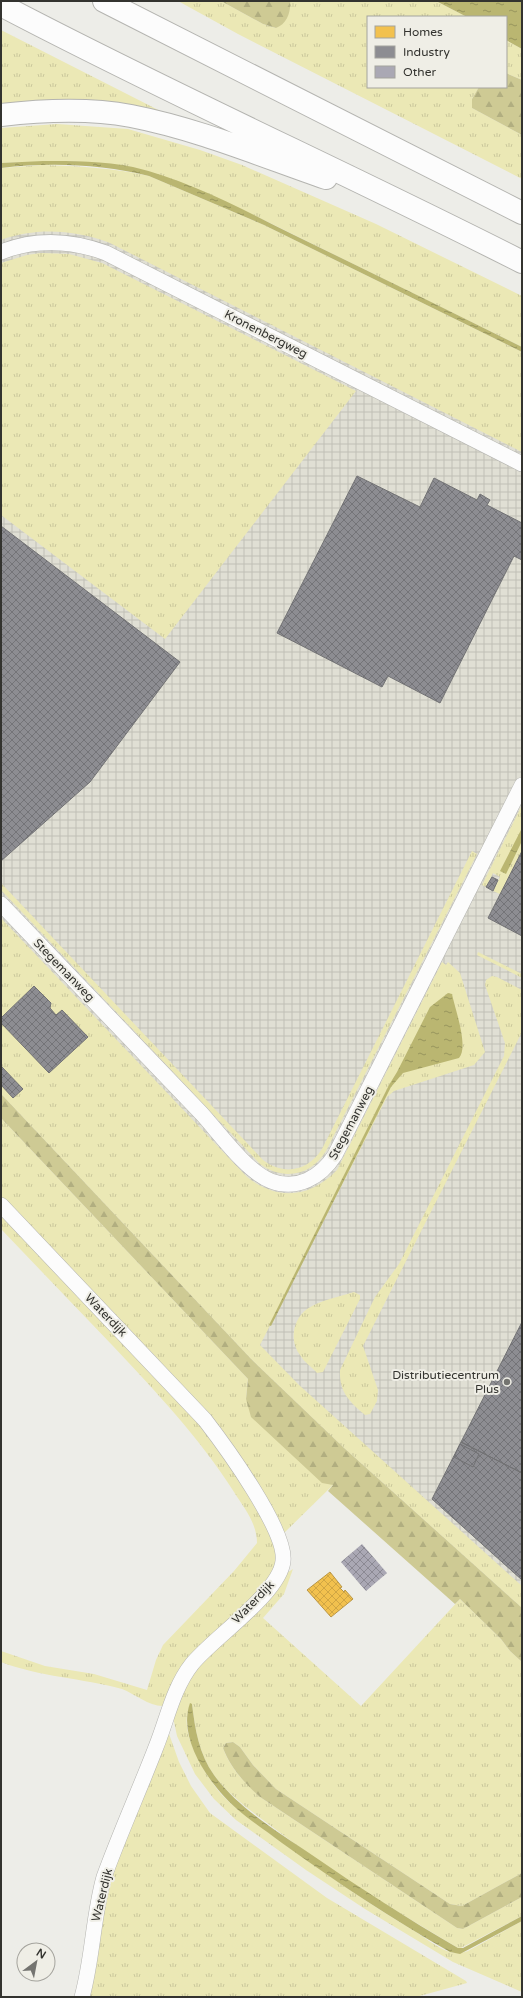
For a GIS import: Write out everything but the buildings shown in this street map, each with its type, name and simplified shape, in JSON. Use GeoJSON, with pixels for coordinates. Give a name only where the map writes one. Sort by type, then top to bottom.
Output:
{"type":"FeatureCollection","features":[{"type":"Feature","properties":{"kind":"highway"},"geometry":{"type":"LineString","coordinates":[[104,1],[522,213]]}},
{"type":"Feature","properties":{"kind":"highway"},"geometry":{"type":"LineString","coordinates":[[133,1],[198,49]]}},
{"type":"Feature","properties":{"kind":"highway"},"geometry":{"type":"LineString","coordinates":[[1,5],[75,44],[419,210],[522,262]]}},
{"type":"Feature","properties":{"kind":"highway"},"geometry":{"type":"LineString","coordinates":[[1,115],[27,112],[80,111],[131,116],[180,128],[419,210]]}},
{"type":"Feature","properties":{"kind":"street","name":"Kronenbergweg"},"geometry":{"type":"LineString","coordinates":[[1,252],[25,245],[55,242],[83,246],[106,253],[522,464]]}},
{"type":"Feature","properties":{"kind":"street","name":"Stegemanweg"},"geometry":{"type":"LineString","coordinates":[[1,904],[253,1170],[272,1181],[282,1184],[298,1183],[314,1178],[322,1172],[335,1155],[522,785]]}},
{"type":"Feature","properties":{"kind":"street","name":"Waterdijk"},"geometry":{"type":"LineString","coordinates":[[1,1205],[205,1420],[226,1449],[261,1504],[279,1538],[283,1553],[282,1568],[270,1587],[202,1654],[180,1682],[104,1877],[97,1906],[89,1967],[82,1997]]}},
{"type":"Feature","properties":{"kind":"shaded area"},"geometry":{"type":"Polygon","coordinates":[[[51,204],[522,430],[522,1633],[1,1115],[1,213],[51,204]]]}},
{"type":"Feature","properties":{"kind":"green space"},"geometry":{"type":"Polygon","coordinates":[[[178,1],[221,1],[263,24],[276,28],[290,1],[436,1],[465,16],[367,16],[367,88],[478,88],[472,99],[472,108],[522,135],[522,179],[238,34],[178,1]]]}},
{"type":"Feature","properties":{"kind":"green space"},"geometry":{"type":"Polygon","coordinates":[[[221,1],[290,1],[290,9],[286,21],[276,28],[263,24],[221,1]]]}},
{"type":"Feature","properties":{"kind":"green space"},"geometry":{"type":"Polygon","coordinates":[[[1,30],[182,122],[1,108],[1,30]]]}},
{"type":"Feature","properties":{"kind":"green space"},"geometry":{"type":"Polygon","coordinates":[[[507,41],[522,49],[522,80],[507,73],[507,41]]]}},
{"type":"Feature","properties":{"kind":"green space"},"geometry":{"type":"Polygon","coordinates":[[[507,73],[522,80],[522,135],[472,108],[472,99],[478,88],[507,88],[507,73]]]}},
{"type":"Feature","properties":{"kind":"green space"},"geometry":{"type":"Polygon","coordinates":[[[57,124],[128,129],[200,150],[242,165],[376,224],[522,296],[522,347],[266,221],[209,195],[150,172],[131,167],[71,161],[1,163],[1,128],[57,124]]]}},
{"type":"Feature","properties":{"kind":"green space"},"geometry":{"type":"Polygon","coordinates":[[[43,165],[96,168],[149,176],[264,225],[522,352],[522,452],[110,243],[83,235],[56,232],[28,233],[1,240],[1,168],[43,165]]]}},
{"type":"Feature","properties":{"kind":"green space"},"geometry":{"type":"Polygon","coordinates":[[[41,253],[69,254],[102,263],[356,391],[165,639],[1,515],[1,263],[27,255],[41,253]]]}},
{"type":"Feature","properties":{"kind":"green space"},"geometry":{"type":"Polygon","coordinates":[[[522,805],[522,851],[500,894],[493,891],[500,877],[493,873],[486,887],[482,885],[522,805]]]}},
{"type":"Feature","properties":{"kind":"green space"},"geometry":{"type":"Polygon","coordinates":[[[472,851],[477,854],[326,1151],[313,1166],[305,1171],[287,1174],[278,1173],[260,1164],[1,890],[1,883],[263,1160],[279,1168],[295,1169],[310,1162],[322,1149],[472,851]]]}},
{"type":"Feature","properties":{"kind":"green space"},"geometry":{"type":"Polygon","coordinates":[[[1,918],[247,1177],[259,1185],[282,1193],[305,1191],[327,1179],[337,1170],[442,962],[446,965],[448,962],[460,973],[485,1052],[474,1065],[394,1091],[387,1097],[260,1345],[299,1385],[522,1586],[522,1608],[344,1448],[252,1360],[1,1094],[1,918]]]}},
{"type":"Feature","properties":{"kind":"green space"},"geometry":{"type":"Polygon","coordinates":[[[478,952],[522,974],[522,978],[477,955],[478,952]]]}},
{"type":"Feature","properties":{"kind":"green space"},"geometry":{"type":"Polygon","coordinates":[[[492,976],[497,977],[522,990],[522,1032],[363,1346],[378,1390],[377,1401],[370,1414],[365,1415],[346,1396],[341,1384],[340,1370],[375,1297],[399,1264],[504,1056],[505,1043],[485,985],[486,980],[492,976]]]}},
{"type":"Feature","properties":{"kind":"green space"},"geometry":{"type":"Polygon","coordinates":[[[1,1094],[252,1360],[344,1448],[522,1608],[522,1662],[460,1599],[455,1604],[328,1491],[333,1485],[322,1483],[251,1417],[246,1399],[248,1379],[1,1118],[1,1094]]]}},
{"type":"Feature","properties":{"kind":"green space"},"geometry":{"type":"Polygon","coordinates":[[[1,1118],[248,1379],[246,1399],[333,1485],[282,1535],[237,1459],[1,1200],[1,1118]]]}},
{"type":"Feature","properties":{"kind":"green space"},"geometry":{"type":"Polygon","coordinates":[[[1,1211],[220,1445],[278,1546],[274,1574],[164,1706],[159,1706],[148,1702],[122,1689],[31,1671],[1,1662],[1,1651],[45,1666],[94,1674],[147,1690],[156,1660],[163,1645],[234,1571],[257,1543],[255,1529],[246,1510],[221,1472],[192,1434],[145,1380],[1,1229],[1,1211]]]}},
{"type":"Feature","properties":{"kind":"green space"},"geometry":{"type":"Polygon","coordinates":[[[354,1292],[360,1295],[360,1299],[323,1372],[317,1373],[302,1358],[294,1343],[294,1330],[298,1318],[312,1306],[354,1292]]]}},
{"type":"Feature","properties":{"kind":"green space"},"geometry":{"type":"Polygon","coordinates":[[[293,1569],[284,1594],[263,1618],[361,1706],[460,1599],[522,1662],[522,1873],[462,1906],[450,1904],[276,1789],[253,1765],[240,1747],[233,1742],[226,1743],[223,1748],[234,1769],[260,1797],[457,1928],[463,1929],[522,1897],[522,1916],[461,1948],[458,1948],[365,1891],[319,1861],[275,1829],[243,1804],[220,1783],[209,1767],[201,1750],[196,1732],[192,1704],[187,1713],[187,1725],[189,1737],[200,1763],[221,1794],[249,1819],[345,1886],[445,1950],[452,1953],[462,1953],[468,1951],[522,1921],[522,1992],[453,1962],[365,1909],[306,1870],[236,1820],[214,1799],[195,1774],[177,1736],[173,1717],[186,1679],[285,1574],[293,1569]]]}},
{"type":"Feature","properties":{"kind":"green space"},"geometry":{"type":"Polygon","coordinates":[[[168,1731],[179,1762],[191,1786],[210,1813],[327,1898],[467,1983],[416,1997],[85,1997],[100,1907],[168,1731]]]}},
{"type":"Feature","properties":{"kind":"green space"},"geometry":{"type":"Polygon","coordinates":[[[233,1742],[240,1747],[253,1765],[276,1789],[450,1904],[462,1906],[522,1873],[522,1897],[463,1929],[457,1928],[260,1797],[238,1775],[226,1755],[223,1748],[226,1743],[233,1742]]]}},
{"type":"Feature","properties":{"kind":"water"},"geometry":{"type":"Polygon","coordinates":[[[436,1],[522,1],[522,49],[507,41],[507,16],[465,16],[436,1]]]}},
{"type":"Feature","properties":{"kind":"water"},"geometry":{"type":"Polygon","coordinates":[[[43,161],[88,162],[122,165],[154,173],[195,188],[236,206],[522,347],[522,352],[264,225],[149,176],[113,169],[75,165],[38,165],[1,168],[1,163],[43,161]]]}},
{"type":"Feature","properties":{"kind":"water"},"geometry":{"type":"Polygon","coordinates":[[[522,828],[522,841],[506,874],[500,871],[522,828]]]}},
{"type":"Feature","properties":{"kind":"water"},"geometry":{"type":"Polygon","coordinates":[[[448,993],[452,994],[458,1018],[463,1045],[462,1053],[459,1058],[403,1073],[391,1087],[271,1326],[269,1325],[389,1085],[430,1007],[448,993]]]}},
{"type":"Feature","properties":{"kind":"water"},"geometry":{"type":"Polygon","coordinates":[[[190,1703],[192,1704],[196,1732],[201,1750],[209,1767],[224,1787],[260,1819],[366,1891],[458,1948],[463,1948],[522,1916],[522,1921],[460,1954],[450,1952],[364,1900],[242,1814],[213,1784],[200,1763],[190,1739],[187,1727],[187,1715],[190,1703]]]}},
{"type":"Feature","properties":{"kind":"place","name":"Distributiecentrum Plus"},"geometry":{"type":"Point","coordinates":[507,1382]}}]}
